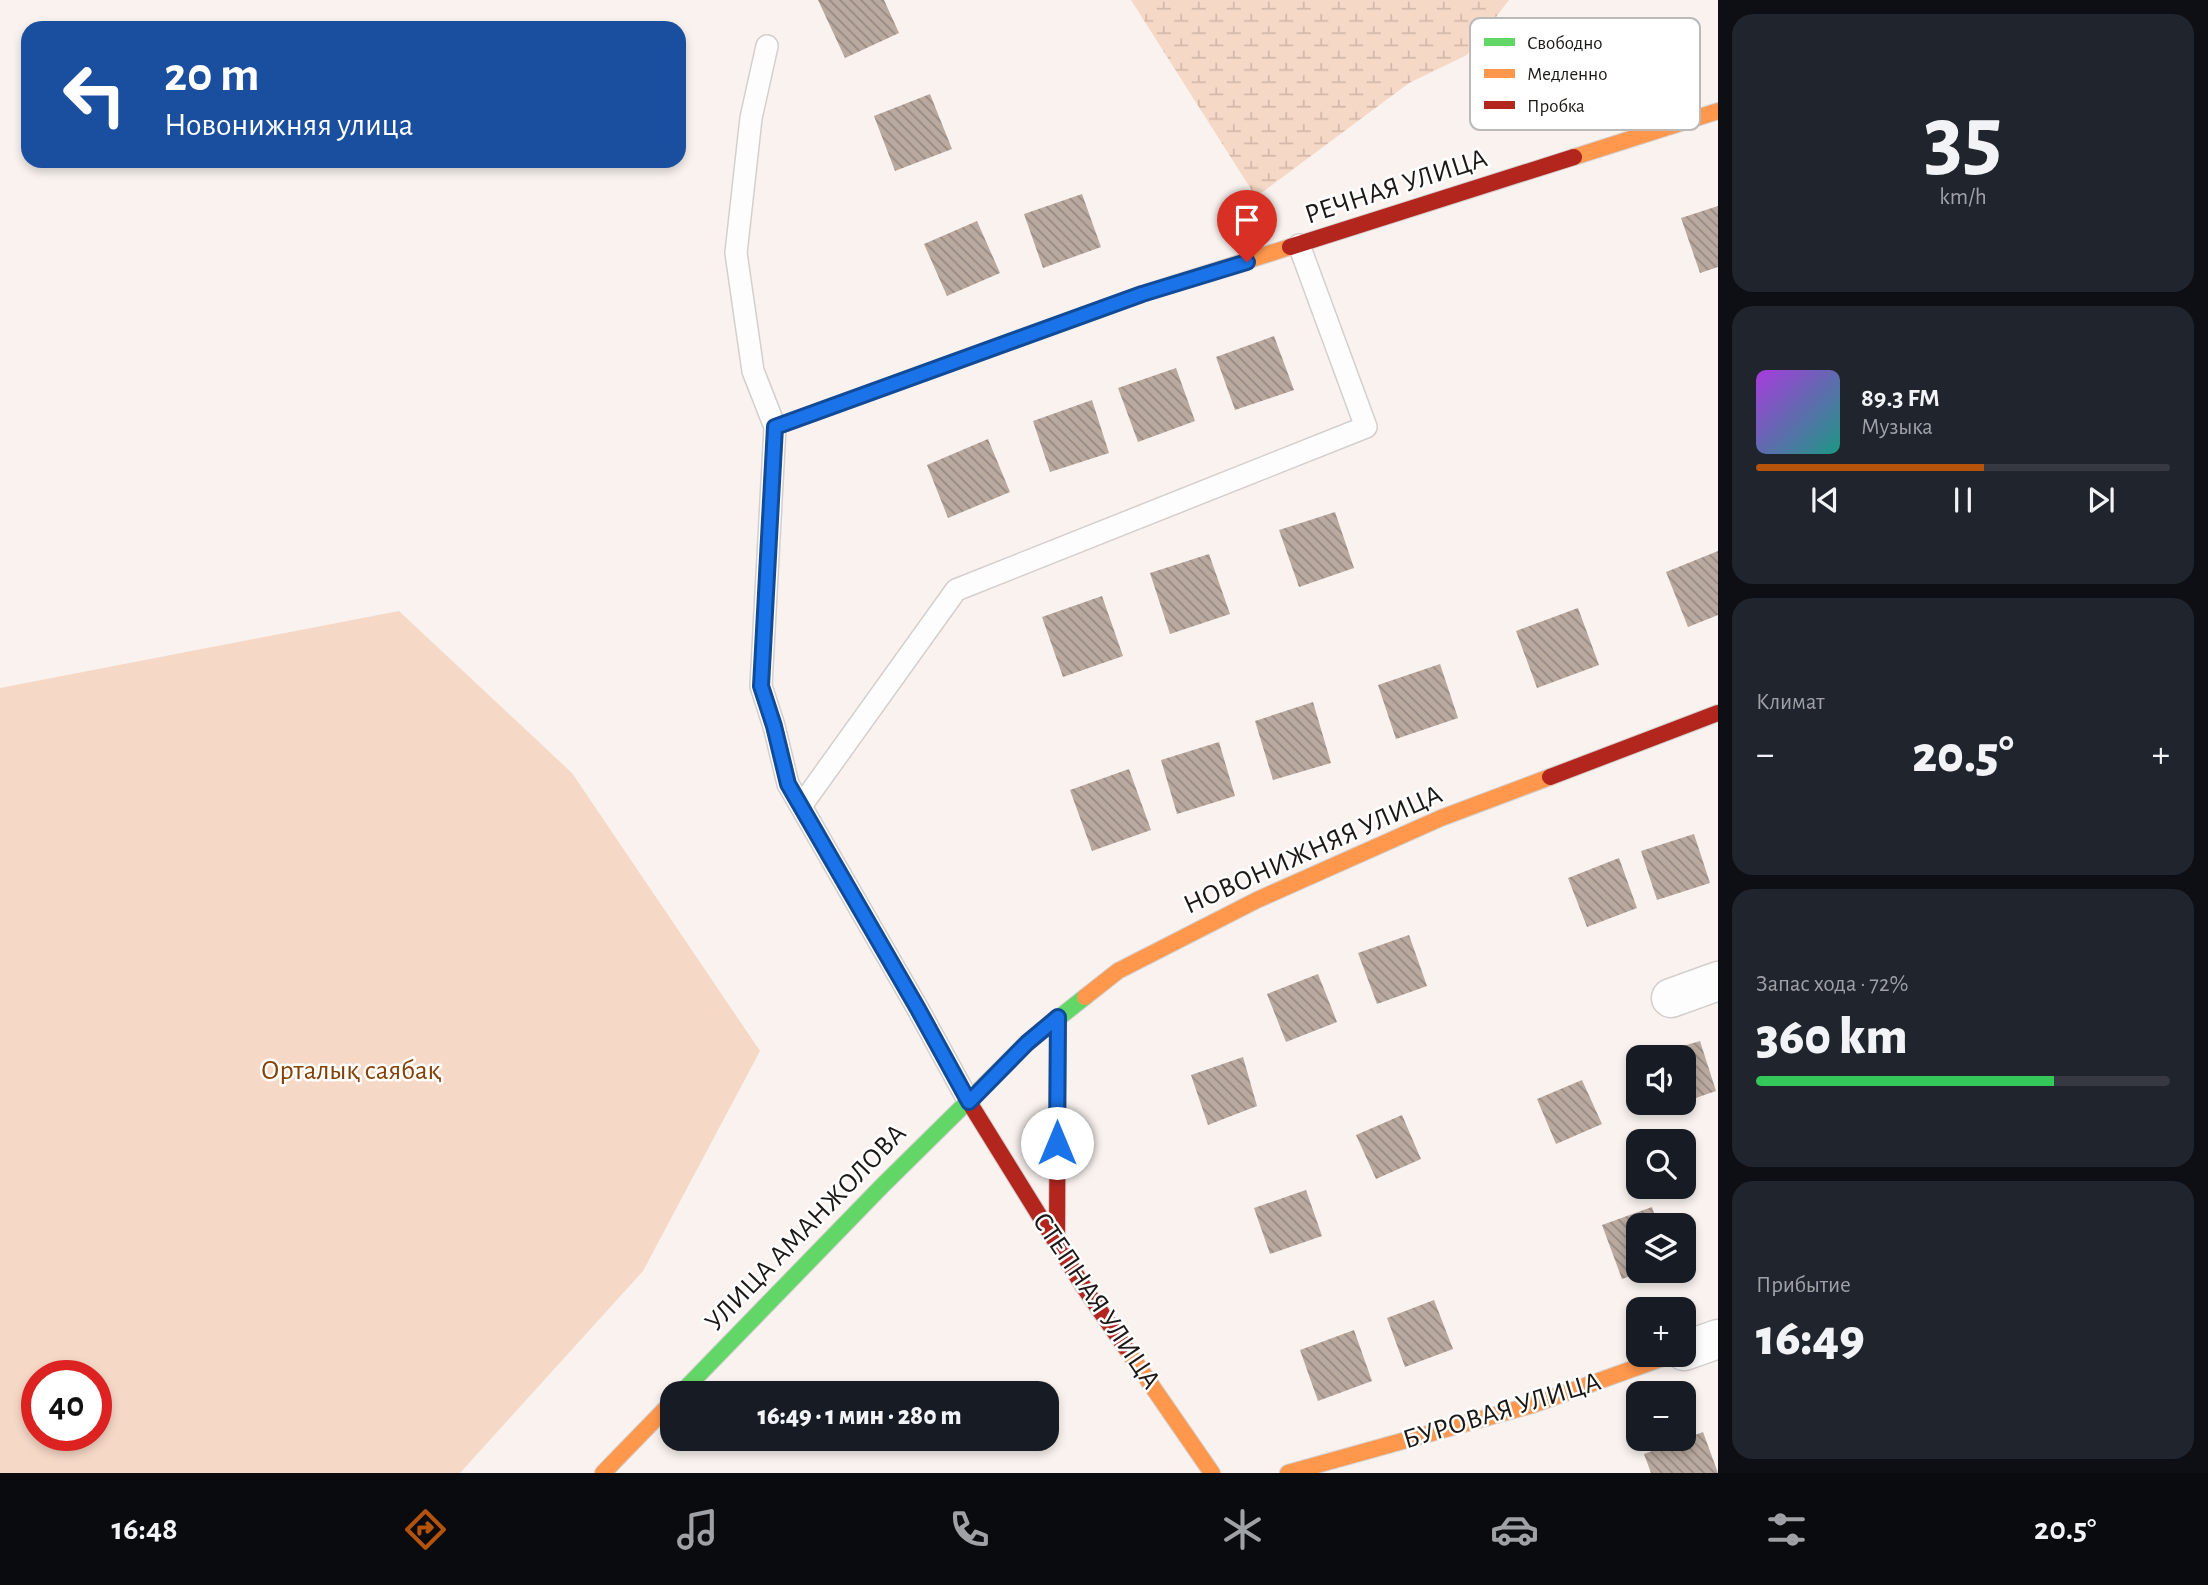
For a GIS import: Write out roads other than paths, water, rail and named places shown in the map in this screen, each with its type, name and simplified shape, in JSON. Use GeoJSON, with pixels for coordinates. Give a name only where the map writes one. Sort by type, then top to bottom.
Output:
{"type":"FeatureCollection","features":[{"type":"Feature","properties":{"kind":"street","name":"РЕЧНАЯ УЛИЦА"},"geometry":{"type":"LineString","coordinates":[[1700,117],[1718,111]]}},
{"type":"Feature","properties":{"kind":"street","name":"РЕЧНАЯ УЛИЦА"},"geometry":{"type":"LineString","coordinates":[[775,427],[1142,294],[1659,130]]}},
{"type":"Feature","properties":{"kind":"street","name":"НОВОНИЖНЯЯ УЛИЦА"},"geometry":{"type":"LineString","coordinates":[[969,1102],[1027,1043],[1118,971],[1256,900],[1441,818],[1718,713]]}},
{"type":"Feature","properties":{"kind":"street"},"geometry":{"type":"LineString","coordinates":[[1671,998],[1718,981]]}},
{"type":"Feature","properties":{"kind":"street"},"geometry":{"type":"LineString","coordinates":[[1057,1243],[1058,1017]]}},
{"type":"Feature","properties":{"kind":"street","name":"СТЕПНАЯ УЛИЦА"},"geometry":{"type":"LineString","coordinates":[[969,1102],[1083,1286],[1212,1473]]}},
{"type":"Feature","properties":{"kind":"street","name":"УЛИЦА АМАНЖОЛОВА"},"geometry":{"type":"LineString","coordinates":[[693,1381],[882,1186],[969,1102]]}},
{"type":"Feature","properties":{"kind":"street"},"geometry":{"type":"LineString","coordinates":[[1696,1347],[1718,1339]]}},
{"type":"Feature","properties":{"kind":"street","name":"БУРОВАЯ УЛИЦА"},"geometry":{"type":"LineString","coordinates":[[1288,1473],[1532,1405],[1638,1367]]}},
{"type":"Feature","properties":{"kind":"street"},"geometry":{"type":"LineString","coordinates":[[603,1473],[660,1414]]}},
{"type":"Feature","properties":{"kind":"lane"},"geometry":{"type":"LineString","coordinates":[[767,46],[751,118],[736,253],[753,371],[775,427]]}},
{"type":"Feature","properties":{"kind":"lane"},"geometry":{"type":"LineString","coordinates":[[801,806],[956,590],[1366,427],[1299,245]]}},
{"type":"Feature","properties":{"kind":"lane","name":"СТЕПНАЯ УЛИЦА"},"geometry":{"type":"LineString","coordinates":[[775,427],[761,686],[788,784],[969,1102]]}},
{"type":"Feature","properties":{"kind":"park label","name":"Орталық саябақ"},"geometry":{"type":"Point","coordinates":[351,1071]}}]}
